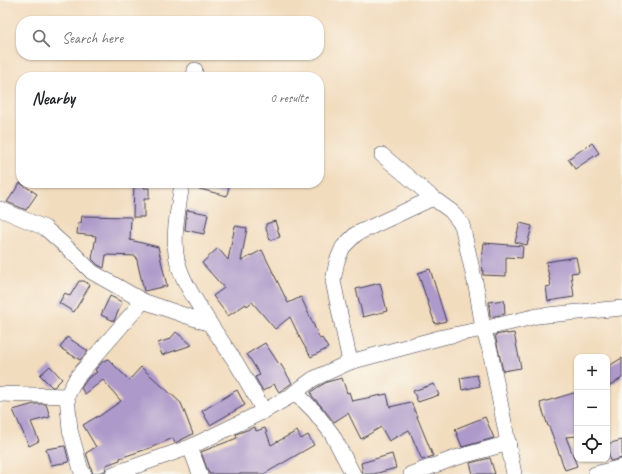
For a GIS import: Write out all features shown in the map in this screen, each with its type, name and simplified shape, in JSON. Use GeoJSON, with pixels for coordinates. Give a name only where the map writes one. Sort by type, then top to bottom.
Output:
{"type":"FeatureCollection","features":[{"type":"Feature","properties":{"kind":"street"},"geometry":{"type":"LineString","coordinates":[[382,155],[450,211],[462,226],[477,291],[483,329],[490,350],[514,474]]}},
{"type":"Feature","properties":{"kind":"street"},"geometry":{"type":"LineString","coordinates":[[181,188],[176,229],[176,255],[185,282],[264,410]]}},
{"type":"Feature","properties":{"kind":"street"},"geometry":{"type":"LineString","coordinates":[[350,362],[333,281],[337,261],[343,247],[356,234],[433,198]]}},
{"type":"Feature","properties":{"kind":"street"},"geometry":{"type":"LineString","coordinates":[[0,209],[44,228],[72,252],[92,272],[143,301],[210,324]]}},
{"type":"Feature","properties":{"kind":"street"},"geometry":{"type":"LineString","coordinates":[[84,474],[81,470],[70,430],[67,396],[77,377],[143,301]]}},
{"type":"Feature","properties":{"kind":"street"},"geometry":{"type":"LineString","coordinates":[[113,474],[190,448],[264,410],[295,392],[313,379],[350,362],[443,337],[537,316],[622,308]]}},
{"type":"Feature","properties":{"kind":"street"},"geometry":{"type":"LineString","coordinates":[[295,392],[314,411],[332,434],[353,474]]}},
{"type":"Feature","properties":{"kind":"street"},"geometry":{"type":"LineString","coordinates":[[0,394],[67,396]]}},
{"type":"Feature","properties":{"kind":"street"},"geometry":{"type":"LineString","coordinates":[[413,474],[455,458],[508,443]]}},
{"type":"Feature","properties":{"kind":"street"},"geometry":{"type":"LineString","coordinates":[[190,448],[200,474]]}},
{"type":"Feature","properties":{"kind":"street"},"geometry":{"type":"LineString","coordinates":[[595,474],[622,467]]}},
{"type":"Feature","properties":{"kind":"building"},"geometry":{"type":"Polygon","coordinates":[[[592,143],[599,153],[575,169],[568,159],[592,143]]]}},
{"type":"Feature","properties":{"kind":"building"},"geometry":{"type":"Polygon","coordinates":[[[17,188],[28,188],[37,194],[26,210],[7,202],[17,188]]]}},
{"type":"Feature","properties":{"kind":"building"},"geometry":{"type":"Polygon","coordinates":[[[134,188],[149,188],[149,199],[144,199],[144,217],[133,217],[134,188]]]}},
{"type":"Feature","properties":{"kind":"building"},"geometry":{"type":"Polygon","coordinates":[[[196,188],[228,188],[227,196],[196,188]]]}},
{"type":"Feature","properties":{"kind":"building"},"geometry":{"type":"Polygon","coordinates":[[[187,210],[208,214],[204,234],[185,230],[187,210]]]}},
{"type":"Feature","properties":{"kind":"building"},"geometry":{"type":"Polygon","coordinates":[[[82,216],[131,217],[130,240],[158,247],[167,286],[144,291],[136,256],[106,255],[104,268],[98,265],[92,259],[96,236],[77,234],[78,223],[81,223],[82,216]]]}},
{"type":"Feature","properties":{"kind":"building"},"geometry":{"type":"Polygon","coordinates":[[[275,221],[280,237],[270,240],[266,229],[266,224],[275,221]]]}},
{"type":"Feature","properties":{"kind":"building"},"geometry":{"type":"Polygon","coordinates":[[[520,223],[532,226],[527,245],[515,242],[520,223]]]}},
{"type":"Feature","properties":{"kind":"building"},"geometry":{"type":"Polygon","coordinates":[[[235,226],[247,228],[241,261],[262,250],[288,303],[301,297],[320,339],[322,338],[328,348],[311,357],[290,317],[275,329],[252,302],[247,306],[246,304],[228,316],[213,296],[224,288],[202,263],[218,248],[228,260],[235,226]]]}},
{"type":"Feature","properties":{"kind":"building"},"geometry":{"type":"Polygon","coordinates":[[[484,243],[523,246],[522,258],[506,257],[506,276],[483,275],[482,260],[484,243]]]}},
{"type":"Feature","properties":{"kind":"building"},"geometry":{"type":"Polygon","coordinates":[[[576,257],[579,272],[571,273],[574,297],[548,301],[546,287],[551,286],[546,262],[576,257]]]}},
{"type":"Feature","properties":{"kind":"building"},"geometry":{"type":"Polygon","coordinates":[[[430,269],[446,321],[435,324],[418,273],[430,269]]]}},
{"type":"Feature","properties":{"kind":"building"},"geometry":{"type":"Polygon","coordinates":[[[79,281],[84,281],[90,285],[74,312],[59,303],[65,293],[70,296],[79,281]]]}},
{"type":"Feature","properties":{"kind":"building"},"geometry":{"type":"Polygon","coordinates":[[[380,283],[387,311],[363,317],[356,289],[380,283]]]}},
{"type":"Feature","properties":{"kind":"building"},"geometry":{"type":"Polygon","coordinates":[[[110,296],[122,302],[114,321],[101,315],[110,296]]]}},
{"type":"Feature","properties":{"kind":"building"},"geometry":{"type":"Polygon","coordinates":[[[504,300],[505,314],[490,317],[489,302],[504,300]]]}},
{"type":"Feature","properties":{"kind":"building"},"geometry":{"type":"Polygon","coordinates":[[[176,332],[192,345],[162,355],[158,343],[170,339],[176,332]]]}},
{"type":"Feature","properties":{"kind":"building"},"geometry":{"type":"Polygon","coordinates":[[[514,333],[521,368],[503,371],[495,335],[514,333]]]}},
{"type":"Feature","properties":{"kind":"building"},"geometry":{"type":"Polygon","coordinates":[[[67,337],[88,351],[80,360],[60,348],[67,337]]]}},
{"type":"Feature","properties":{"kind":"building"},"geometry":{"type":"Polygon","coordinates":[[[265,343],[279,364],[280,363],[292,383],[279,392],[274,384],[263,391],[255,377],[260,375],[247,354],[265,343]]]}},
{"type":"Feature","properties":{"kind":"building"},"geometry":{"type":"Polygon","coordinates":[[[622,358],[622,378],[610,385],[610,365],[622,358]]]}},
{"type":"Feature","properties":{"kind":"building"},"geometry":{"type":"Polygon","coordinates":[[[108,359],[129,380],[141,367],[181,403],[193,434],[175,443],[173,438],[150,448],[120,458],[120,460],[106,465],[105,471],[93,474],[86,453],[96,447],[83,425],[98,417],[121,401],[103,380],[85,394],[81,388],[88,378],[97,372],[95,370],[103,361],[108,359]]]}},
{"type":"Feature","properties":{"kind":"building"},"geometry":{"type":"Polygon","coordinates":[[[50,366],[62,379],[54,387],[52,387],[40,375],[50,366]]]}},
{"type":"Feature","properties":{"kind":"building"},"geometry":{"type":"Polygon","coordinates":[[[477,375],[480,386],[462,390],[460,378],[477,375]]]}},
{"type":"Feature","properties":{"kind":"building"},"geometry":{"type":"Polygon","coordinates":[[[342,378],[347,393],[349,392],[352,401],[387,394],[390,407],[411,402],[433,456],[422,460],[409,430],[389,441],[381,427],[361,439],[348,413],[334,422],[312,396],[311,392],[327,382],[342,378]]]}},
{"type":"Feature","properties":{"kind":"building"},"geometry":{"type":"Polygon","coordinates":[[[434,384],[439,395],[418,402],[413,391],[434,384]]]}},
{"type":"Feature","properties":{"kind":"building"},"geometry":{"type":"Polygon","coordinates":[[[237,390],[245,405],[210,425],[202,411],[237,390]]]}},
{"type":"Feature","properties":{"kind":"building"},"geometry":{"type":"Polygon","coordinates":[[[574,393],[574,436],[566,437],[574,462],[577,466],[565,470],[540,403],[574,393]]]}},
{"type":"Feature","properties":{"kind":"building"},"geometry":{"type":"Polygon","coordinates":[[[34,404],[46,404],[50,417],[31,422],[39,441],[29,446],[13,410],[34,404]]]}},
{"type":"Feature","properties":{"kind":"building"},"geometry":{"type":"Polygon","coordinates":[[[485,417],[494,438],[462,447],[455,429],[485,417]]]}},
{"type":"Feature","properties":{"kind":"building"},"geometry":{"type":"Polygon","coordinates":[[[255,427],[256,431],[265,428],[271,445],[297,431],[301,439],[308,435],[314,445],[264,474],[209,474],[201,452],[237,438],[236,434],[255,427]]]}},
{"type":"Feature","properties":{"kind":"building"},"geometry":{"type":"Polygon","coordinates":[[[622,440],[622,458],[610,461],[610,443],[622,440]]]}},
{"type":"Feature","properties":{"kind":"building"},"geometry":{"type":"Polygon","coordinates":[[[65,446],[69,462],[51,465],[46,449],[65,446]]]}},
{"type":"Feature","properties":{"kind":"building"},"geometry":{"type":"Polygon","coordinates":[[[392,454],[396,468],[374,474],[363,474],[361,463],[392,454]]]}},
{"type":"Feature","properties":{"kind":"building"},"geometry":{"type":"Polygon","coordinates":[[[490,458],[495,474],[473,474],[470,463],[490,458]]]}}]}
